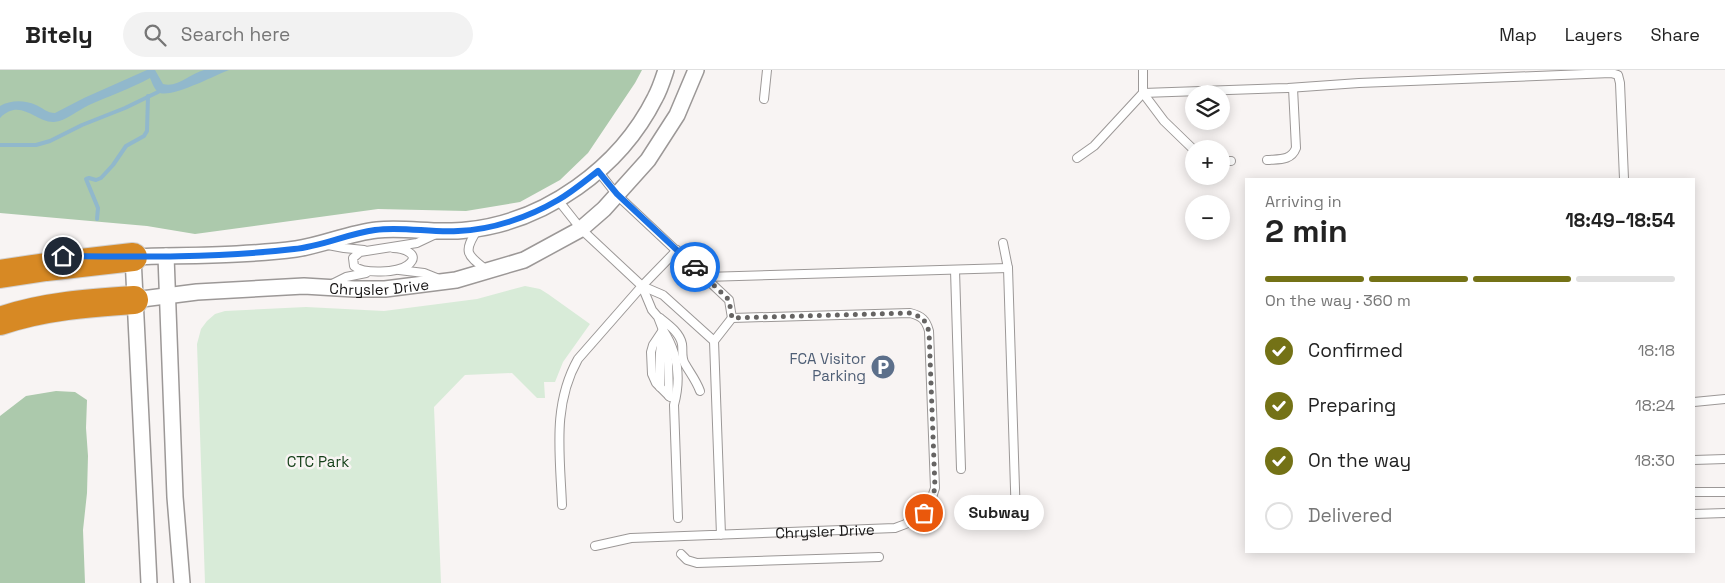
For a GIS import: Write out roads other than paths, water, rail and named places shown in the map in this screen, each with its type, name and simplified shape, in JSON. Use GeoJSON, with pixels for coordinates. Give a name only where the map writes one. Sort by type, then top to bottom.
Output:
{"type":"FeatureCollection","features":[{"type":"Feature","properties":{"kind":"highway"},"geometry":{"type":"LineString","coordinates":[[0,257],[46,255],[133,257]]}},
{"type":"Feature","properties":{"kind":"highway"},"geometry":{"type":"LineString","coordinates":[[0,274],[133,257]]}},
{"type":"Feature","properties":{"kind":"highway"},"geometry":{"type":"LineString","coordinates":[[0,321],[63,306],[134,300]]}},
{"type":"Feature","properties":{"kind":"street"},"geometry":{"type":"LineString","coordinates":[[149,583],[133,257],[285,250],[324,244],[352,234],[378,230],[439,232],[478,229],[525,216],[558,200],[612,159],[635,130],[655,98],[666,70]]}},
{"type":"Feature","properties":{"kind":"street","name":"Chrysler Drive"},"geometry":{"type":"LineString","coordinates":[[134,300],[168,295],[266,287],[326,287],[385,290],[446,282],[524,260],[581,229],[604,209],[648,160],[677,115],[696,70]]}},
{"type":"Feature","properties":{"kind":"street"},"geometry":{"type":"LineString","coordinates":[[166,256],[175,497],[182,583]]}},
{"type":"Feature","properties":{"kind":"lane"},"geometry":{"type":"LineString","coordinates":[[764,100],[767,70]]}},
{"type":"Feature","properties":{"kind":"lane"},"geometry":{"type":"LineString","coordinates":[[1143,70],[1143,93],[1164,122],[1185,142]]}},
{"type":"Feature","properties":{"kind":"lane"},"geometry":{"type":"LineString","coordinates":[[1077,158],[1094,146],[1143,93],[1611,73],[1618,75],[1620,83],[1624,178]]}},
{"type":"Feature","properties":{"kind":"lane"},"geometry":{"type":"LineString","coordinates":[[1266,160],[1288,158],[1294,154],[1296,148],[1293,88]]}},
{"type":"Feature","properties":{"kind":"lane"},"geometry":{"type":"LineString","coordinates":[[598,171],[617,194],[729,300],[732,318],[714,341],[721,535]]}},
{"type":"Feature","properties":{"kind":"lane"},"geometry":{"type":"LineString","coordinates":[[558,200],[581,229],[642,286],[663,295],[714,341]]}},
{"type":"Feature","properties":{"kind":"lane"},"geometry":{"type":"LineString","coordinates":[[478,229],[468,246],[469,254],[488,271]]}},
{"type":"Feature","properties":{"kind":"lane"},"geometry":{"type":"LineString","coordinates":[[324,244],[368,250],[393,248],[417,243],[439,232]]}},
{"type":"Feature","properties":{"kind":"lane"},"geometry":{"type":"LineString","coordinates":[[1003,243],[1008,268],[1016,520]]}},
{"type":"Feature","properties":{"kind":"lane"},"geometry":{"type":"LineString","coordinates":[[326,287],[346,277],[408,266],[412,257],[410,252],[393,248]]}},
{"type":"Feature","properties":{"kind":"lane"},"geometry":{"type":"LineString","coordinates":[[368,250],[356,254],[352,262],[357,269],[370,272]]}},
{"type":"Feature","properties":{"kind":"lane"},"geometry":{"type":"LineString","coordinates":[[562,505],[559,424],[566,385],[578,359],[642,286],[677,250]]}},
{"type":"Feature","properties":{"kind":"lane"},"geometry":{"type":"LineString","coordinates":[[705,277],[1008,268]]}},
{"type":"Feature","properties":{"kind":"lane"},"geometry":{"type":"LineString","coordinates":[[395,269],[424,273],[446,282]]}},
{"type":"Feature","properties":{"kind":"lane"},"geometry":{"type":"LineString","coordinates":[[955,270],[961,469]]}},
{"type":"Feature","properties":{"kind":"lane"},"geometry":{"type":"LineString","coordinates":[[642,286],[652,310],[672,328],[682,343],[684,362],[696,378],[700,390]]}},
{"type":"Feature","properties":{"kind":"lane","name":"Chrysler Drive"},"geometry":{"type":"LineString","coordinates":[[595,546],[630,538],[895,528],[917,521],[930,505],[935,488],[929,331],[923,318],[910,313],[732,318]]}},
{"type":"Feature","properties":{"kind":"lane"},"geometry":{"type":"LineString","coordinates":[[658,317],[675,355],[678,391],[674,405],[678,518]]}},
{"type":"Feature","properties":{"kind":"lane"},"geometry":{"type":"LineString","coordinates":[[664,330],[653,345],[651,352],[652,374],[656,383],[669,396],[674,405]]}},
{"type":"Feature","properties":{"kind":"lane"},"geometry":{"type":"LineString","coordinates":[[664,330],[668,361],[669,396]]}},
{"type":"Feature","properties":{"kind":"lane"},"geometry":{"type":"LineString","coordinates":[[1695,402],[1725,399]]}},
{"type":"Feature","properties":{"kind":"lane"},"geometry":{"type":"LineString","coordinates":[[1695,460],[1725,459]]}},
{"type":"Feature","properties":{"kind":"lane"},"geometry":{"type":"LineString","coordinates":[[1695,492],[1725,492]]}},
{"type":"Feature","properties":{"kind":"lane"},"geometry":{"type":"LineString","coordinates":[[1695,514],[1725,513]]}},
{"type":"Feature","properties":{"kind":"lane"},"geometry":{"type":"LineString","coordinates":[[681,554],[687,560],[697,563],[879,557]]}},
{"type":"Feature","properties":{"kind":"water"},"geometry":{"type":"Polygon","coordinates":[[[147,70],[155,70],[163,84],[169,85],[204,70],[229,70],[182,90],[164,94],[157,91],[150,78],[89,105],[67,118],[54,122],[40,119],[21,110],[8,112],[0,118],[0,106],[13,102],[31,103],[55,113],[147,70]]]}},
{"type":"Feature","properties":{"kind":"waterway"},"geometry":{"type":"LineString","coordinates":[[0,145],[36,145],[50,141],[158,92]]}},
{"type":"Feature","properties":{"kind":"waterway"},"geometry":{"type":"LineString","coordinates":[[97,219],[98,208],[86,179],[96,180],[101,178],[126,146],[144,136],[147,131],[148,96]]}},
{"type":"Feature","properties":{"kind":"place","name":"FCA Visitor Parking"},"geometry":{"type":"Point","coordinates":[883,367]}},
{"type":"Feature","properties":{"kind":"place","name":"Subway"},"geometry":{"type":"Point","coordinates":[924,513]}},
{"type":"Feature","properties":{"kind":"park label","name":"CTC Park"},"geometry":{"type":"Point","coordinates":[318,461]}}]}
